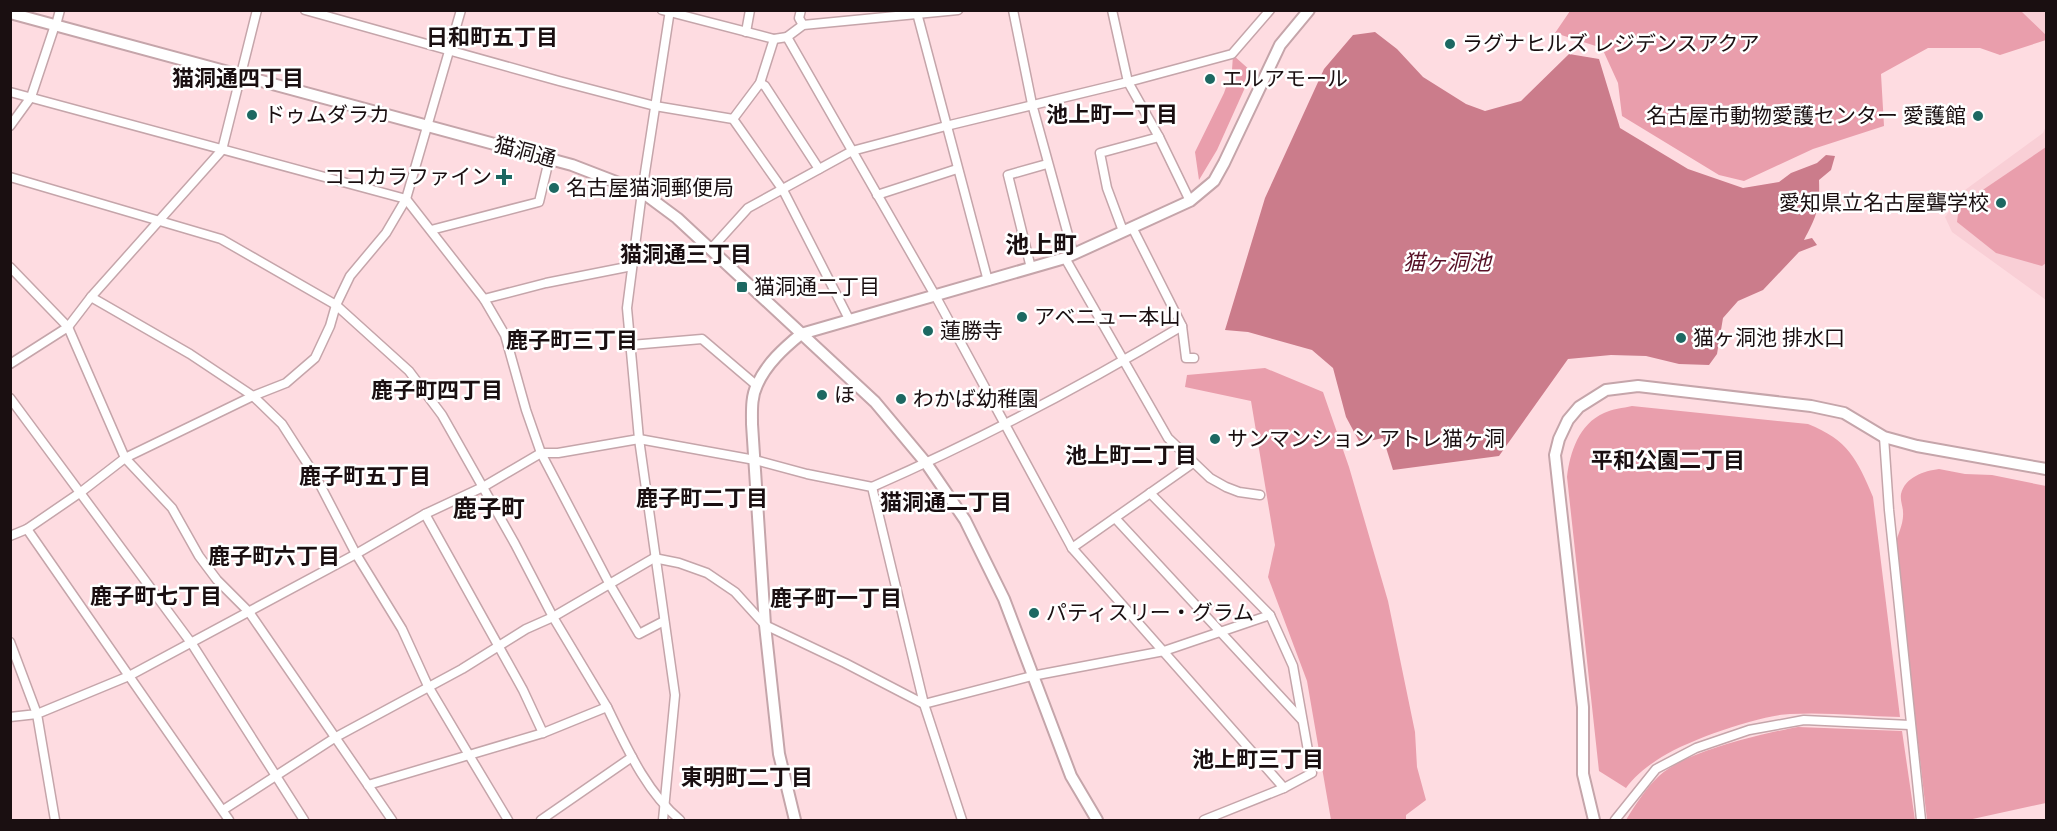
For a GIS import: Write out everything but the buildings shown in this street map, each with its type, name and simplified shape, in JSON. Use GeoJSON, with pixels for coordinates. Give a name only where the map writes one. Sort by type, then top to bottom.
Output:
{"type":"FeatureCollection","features":[{"type":"Feature","properties":{"kind":"street"},"geometry":{"type":"LineString","coordinates":[[10,126],[30,98],[60,10]]}},
{"type":"Feature","properties":{"kind":"street"},"geometry":{"type":"LineString","coordinates":[[10,364],[68,327],[91,297],[222,150],[257,10]]}},
{"type":"Feature","properties":{"kind":"street"},"geometry":{"type":"LineString","coordinates":[[304,10],[655,106],[733,119],[783,190],[849,319]]}},
{"type":"Feature","properties":{"kind":"street"},"geometry":{"type":"LineString","coordinates":[[10,536],[27,529],[125,458],[253,396],[286,383],[315,358],[330,326],[336,304],[350,276],[386,233],[406,199],[461,10]]}},
{"type":"Feature","properties":{"kind":"street"},"geometry":{"type":"LineString","coordinates":[[746,32],[750,10]]}},
{"type":"Feature","properties":{"kind":"street"},"geometry":{"type":"LineString","coordinates":[[801,10],[799,18],[803,25]]}},
{"type":"Feature","properties":{"kind":"street"},"geometry":{"type":"LineString","coordinates":[[663,820],[666,809],[675,695],[639,439],[627,308],[667,11],[774,39],[788,37],[803,25],[958,10]]}},
{"type":"Feature","properties":{"kind":"street"},"geometry":{"type":"LineString","coordinates":[[1013,10],[1032,104],[1069,255],[1168,438],[1210,478],[1239,492],[1260,495]]}},
{"type":"Feature","properties":{"kind":"street"},"geometry":{"type":"LineString","coordinates":[[1112,10],[1128,82],[1190,201]]}},
{"type":"Feature","properties":{"kind":"street"},"geometry":{"type":"LineString","coordinates":[[711,249],[748,208],[852,151],[1232,54],[1270,10]]}},
{"type":"Feature","properties":{"kind":"street"},"geometry":{"type":"LineString","coordinates":[[795,820],[779,754],[765,625],[754,460],[752,401],[756,385],[779,353],[801,334],[1031,268],[1069,255],[1190,201],[1214,181],[1280,45],[1309,10]]}},
{"type":"Feature","properties":{"kind":"street"},"geometry":{"type":"LineString","coordinates":[[917,13],[988,281]]}},
{"type":"Feature","properties":{"kind":"street","name":"猫洞通"},"geometry":{"type":"LineString","coordinates":[[10,14],[572,165],[642,192],[677,218],[875,402],[926,463],[965,520],[1004,599],[1071,776],[1097,820]]}},
{"type":"Feature","properties":{"kind":"street"},"geometry":{"type":"LineString","coordinates":[[788,37],[936,297],[1072,549],[1284,788]]}},
{"type":"Feature","properties":{"kind":"street"},"geometry":{"type":"LineString","coordinates":[[733,119],[760,82],[774,39]]}},
{"type":"Feature","properties":{"kind":"street"},"geometry":{"type":"LineString","coordinates":[[760,82],[765,86],[819,169]]}},
{"type":"Feature","properties":{"kind":"street"},"geometry":{"type":"LineString","coordinates":[[10,92],[406,199],[484,299],[506,335],[526,410],[541,453],[609,583],[639,634],[664,621]]}},
{"type":"Feature","properties":{"kind":"street"},"geometry":{"type":"LineString","coordinates":[[1159,138],[1100,153],[1107,188],[1182,326],[1186,358],[1194,358]]}},
{"type":"Feature","properties":{"kind":"street"},"geometry":{"type":"LineString","coordinates":[[431,230],[539,202],[549,160]]}},
{"type":"Feature","properties":{"kind":"street"},"geometry":{"type":"LineString","coordinates":[[1031,268],[1008,175],[1047,164]]}},
{"type":"Feature","properties":{"kind":"street"},"geometry":{"type":"LineString","coordinates":[[877,195],[957,169]]}},
{"type":"Feature","properties":{"kind":"street"},"geometry":{"type":"LineString","coordinates":[[10,177],[221,239],[336,304],[410,371],[442,416],[483,487],[553,617],[607,706],[632,757],[666,809],[680,820]]}},
{"type":"Feature","properties":{"kind":"street"},"geometry":{"type":"LineString","coordinates":[[484,299],[546,283],[632,266]]}},
{"type":"Feature","properties":{"kind":"street"},"geometry":{"type":"LineString","coordinates":[[10,267],[68,327],[125,458],[172,508],[199,556],[217,580],[249,612],[392,820]]}},
{"type":"Feature","properties":{"kind":"street"},"geometry":{"type":"LineString","coordinates":[[91,297],[190,354],[253,396],[282,424],[316,477],[356,554],[402,628],[428,686],[508,820]]}},
{"type":"Feature","properties":{"kind":"street"},"geometry":{"type":"LineString","coordinates":[[10,717],[37,714],[129,676],[192,644],[425,514],[483,487],[541,453],[558,453],[639,439],[754,460],[807,474],[872,487],[1004,424],[1125,360],[1182,326]]}},
{"type":"Feature","properties":{"kind":"street"},"geometry":{"type":"LineString","coordinates":[[631,345],[702,339],[756,385]]}},
{"type":"Feature","properties":{"kind":"street"},"geometry":{"type":"LineString","coordinates":[[1593,820],[1583,774],[1583,706],[1555,455],[1559,439],[1568,420],[1579,407],[1606,390],[1638,386],[1811,405],[1845,413],[1884,437],[1917,446],[2046,469]]}},
{"type":"Feature","properties":{"kind":"street"},"geometry":{"type":"LineString","coordinates":[[10,398],[192,644],[304,820]]}},
{"type":"Feature","properties":{"kind":"street"},"geometry":{"type":"LineString","coordinates":[[1884,437],[1889,510],[1921,820]]}},
{"type":"Feature","properties":{"kind":"street"},"geometry":{"type":"LineString","coordinates":[[1072,549],[1193,463]]}},
{"type":"Feature","properties":{"kind":"street"},"geometry":{"type":"LineString","coordinates":[[872,487],[924,704],[962,820]]}},
{"type":"Feature","properties":{"kind":"street"},"geometry":{"type":"LineString","coordinates":[[1150,493],[1270,615],[1293,666],[1311,773],[1284,788],[1204,820]]}},
{"type":"Feature","properties":{"kind":"street"},"geometry":{"type":"LineString","coordinates":[[425,514],[523,690],[543,734]]}},
{"type":"Feature","properties":{"kind":"street"},"geometry":{"type":"LineString","coordinates":[[1115,518],[1302,721]]}},
{"type":"Feature","properties":{"kind":"street"},"geometry":{"type":"LineString","coordinates":[[27,529],[230,820]]}},
{"type":"Feature","properties":{"kind":"street"},"geometry":{"type":"LineString","coordinates":[[223,810],[336,737],[462,669],[526,629],[553,617],[654,558],[679,563],[707,573],[735,592],[765,625],[924,704],[1032,676],[1164,651],[1270,615]]}},
{"type":"Feature","properties":{"kind":"street"},"geometry":{"type":"LineString","coordinates":[[10,642],[37,714],[55,820]]}},
{"type":"Feature","properties":{"kind":"street"},"geometry":{"type":"LineString","coordinates":[[368,785],[543,734],[607,706]]}},
{"type":"Feature","properties":{"kind":"street"},"geometry":{"type":"LineString","coordinates":[[1615,820],[1656,768],[1696,748],[1749,730],[1804,720],[1910,724]]}},
{"type":"Feature","properties":{"kind":"street"},"geometry":{"type":"LineString","coordinates":[[542,820],[632,757]]}},
{"type":"Feature","properties":{"kind":"shaded area"},"geometry":{"type":"Polygon","coordinates":[[[1570,11],[2021,11],[2046,35],[2046,40],[2000,55],[1980,48],[1928,48],[1881,74],[1884,126],[1813,149],[1744,181],[1719,175],[1622,116],[1618,83],[1602,48],[1555,33],[1570,11]]]}},
{"type":"Feature","properties":{"kind":"shaded area"},"geometry":{"type":"Polygon","coordinates":[[[2021,11],[2046,11],[2046,35],[2021,11]]]}},
{"type":"Feature","properties":{"kind":"shaded area"},"geometry":{"type":"Polygon","coordinates":[[[1233,55],[1252,72],[1217,150],[1199,180],[1195,152],[1224,93],[1232,70],[1233,55]]]}},
{"type":"Feature","properties":{"kind":"shaded area","name":"愛知県立名古屋聾学校"},"geometry":{"type":"Polygon","coordinates":[[[2046,126],[2046,300],[1952,232],[1945,217],[1965,190],[2043,133],[2046,126]]]}},
{"type":"Feature","properties":{"kind":"shaded area","name":"愛知県立名古屋聾学校"},"geometry":{"type":"Polygon","coordinates":[[[2046,147],[2046,263],[2042,266],[1996,253],[1957,222],[1959,206],[2046,147]]]}},
{"type":"Feature","properties":{"kind":"shaded area"},"geometry":{"type":"Polygon","coordinates":[[[1265,368],[1323,392],[1349,467],[1388,601],[1415,732],[1417,767],[1426,800],[1406,815],[1406,820],[1331,820],[1307,681],[1268,577],[1275,545],[1251,401],[1185,387],[1187,375],[1265,368]]]}},
{"type":"Feature","properties":{"kind":"shaded area"},"geometry":{"type":"Polygon","coordinates":[[[1632,406],[1808,424],[1833,437],[1849,452],[1862,472],[1873,497],[1900,717],[1817,713],[1776,716],[1741,724],[1684,745],[1648,766],[1626,788],[1599,771],[1567,477],[1573,449],[1588,424],[1607,412],[1632,406]]]}},
{"type":"Feature","properties":{"kind":"shaded area"},"geometry":{"type":"Polygon","coordinates":[[[1939,469],[1965,474],[1992,475],[2046,486],[2046,803],[1968,820],[1927,820],[1895,545],[1903,520],[1901,494],[1903,488],[1916,476],[1939,469]]]}},
{"type":"Feature","properties":{"kind":"shaded area"},"geometry":{"type":"Polygon","coordinates":[[[1798,727],[1902,731],[1915,820],[1626,820],[1650,786],[1671,767],[1705,751],[1798,727]]]}},
{"type":"Feature","properties":{"kind":"water","name":"猫ヶ洞池"},"geometry":{"type":"Polygon","coordinates":[[[1375,32],[1397,49],[1423,77],[1466,104],[1485,111],[1521,101],[1569,54],[1599,59],[1620,128],[1688,169],[1743,188],[1779,182],[1791,173],[1817,163],[1826,155],[1835,156],[1831,170],[1819,180],[1817,211],[1804,240],[1812,238],[1817,245],[1799,252],[1763,290],[1738,301],[1723,318],[1717,354],[1709,365],[1679,364],[1646,356],[1611,355],[1568,359],[1499,456],[1393,470],[1383,438],[1360,443],[1346,417],[1333,368],[1312,350],[1248,332],[1225,330],[1265,198],[1324,69],[1353,35],[1375,32]]]}},
{"type":"Feature","properties":{"kind":"place","name":"ラグナヒルズ レジデンスアクア"},"geometry":{"type":"Point","coordinates":[1450,44]}},
{"type":"Feature","properties":{"kind":"place","name":"エルアモール"},"geometry":{"type":"Point","coordinates":[1210,79]}},
{"type":"Feature","properties":{"kind":"place","name":"ドゥムダラカ"},"geometry":{"type":"Point","coordinates":[252,115]}},
{"type":"Feature","properties":{"kind":"place","name":"名古屋市動物愛護センター 愛護館"},"geometry":{"type":"Point","coordinates":[1978,116]}},
{"type":"Feature","properties":{"kind":"place","name":"ココカラファイン"},"geometry":{"type":"Point","coordinates":[504,177]}},
{"type":"Feature","properties":{"kind":"place","name":"名古屋猫洞郵便局"},"geometry":{"type":"Point","coordinates":[554,188]}},
{"type":"Feature","properties":{"kind":"place","name":"愛知県立名古屋聾学校"},"geometry":{"type":"Point","coordinates":[2001,203]}},
{"type":"Feature","properties":{"kind":"place","name":"猫洞通二丁目"},"geometry":{"type":"Point","coordinates":[742,287]}},
{"type":"Feature","properties":{"kind":"place","name":"アベニュー本山"},"geometry":{"type":"Point","coordinates":[1022,317]}},
{"type":"Feature","properties":{"kind":"place","name":"蓮勝寺"},"geometry":{"type":"Point","coordinates":[928,331]}},
{"type":"Feature","properties":{"kind":"place","name":"猫ヶ洞池 排水口"},"geometry":{"type":"Point","coordinates":[1681,338]}},
{"type":"Feature","properties":{"kind":"place","name":"ほ"},"geometry":{"type":"Point","coordinates":[822,395]}},
{"type":"Feature","properties":{"kind":"place","name":"わかば幼稚園"},"geometry":{"type":"Point","coordinates":[901,399]}},
{"type":"Feature","properties":{"kind":"place","name":"サンマンション アトレ猫ヶ洞"},"geometry":{"type":"Point","coordinates":[1215,439]}},
{"type":"Feature","properties":{"kind":"place","name":"パティスリー・グラム"},"geometry":{"type":"Point","coordinates":[1034,613]}},
{"type":"Feature","properties":{"kind":"district","name":"日和町五丁目"},"geometry":{"type":"Point","coordinates":[492,37]}},
{"type":"Feature","properties":{"kind":"district","name":"猫洞通四丁目"},"geometry":{"type":"Point","coordinates":[238,78]}},
{"type":"Feature","properties":{"kind":"district","name":"池上町一丁目"},"geometry":{"type":"Point","coordinates":[1112,114]}},
{"type":"Feature","properties":{"kind":"district","name":"池上町"},"geometry":{"type":"Point","coordinates":[1041,245]}},
{"type":"Feature","properties":{"kind":"district","name":"猫洞通三丁目"},"geometry":{"type":"Point","coordinates":[686,254]}},
{"type":"Feature","properties":{"kind":"district","name":"鹿子町三丁目"},"geometry":{"type":"Point","coordinates":[572,340]}},
{"type":"Feature","properties":{"kind":"district","name":"鹿子町四丁目"},"geometry":{"type":"Point","coordinates":[437,390]}},
{"type":"Feature","properties":{"kind":"district","name":"池上町二丁目"},"geometry":{"type":"Point","coordinates":[1131,455]}},
{"type":"Feature","properties":{"kind":"district","name":"平和公園二丁目"},"geometry":{"type":"Point","coordinates":[1668,460]}},
{"type":"Feature","properties":{"kind":"district","name":"鹿子町五丁目"},"geometry":{"type":"Point","coordinates":[365,476]}},
{"type":"Feature","properties":{"kind":"district","name":"鹿子町二丁目"},"geometry":{"type":"Point","coordinates":[702,498]}},
{"type":"Feature","properties":{"kind":"district","name":"猫洞通二丁目"},"geometry":{"type":"Point","coordinates":[946,502]}},
{"type":"Feature","properties":{"kind":"district","name":"鹿子町"},"geometry":{"type":"Point","coordinates":[489,509]}},
{"type":"Feature","properties":{"kind":"district","name":"鹿子町六丁目"},"geometry":{"type":"Point","coordinates":[274,556]}},
{"type":"Feature","properties":{"kind":"district","name":"鹿子町七丁目"},"geometry":{"type":"Point","coordinates":[156,596]}},
{"type":"Feature","properties":{"kind":"district","name":"鹿子町一丁目"},"geometry":{"type":"Point","coordinates":[836,598]}},
{"type":"Feature","properties":{"kind":"district","name":"池上町三丁目"},"geometry":{"type":"Point","coordinates":[1258,759]}},
{"type":"Feature","properties":{"kind":"district","name":"東明町二丁目"},"geometry":{"type":"Point","coordinates":[747,777]}}]}
